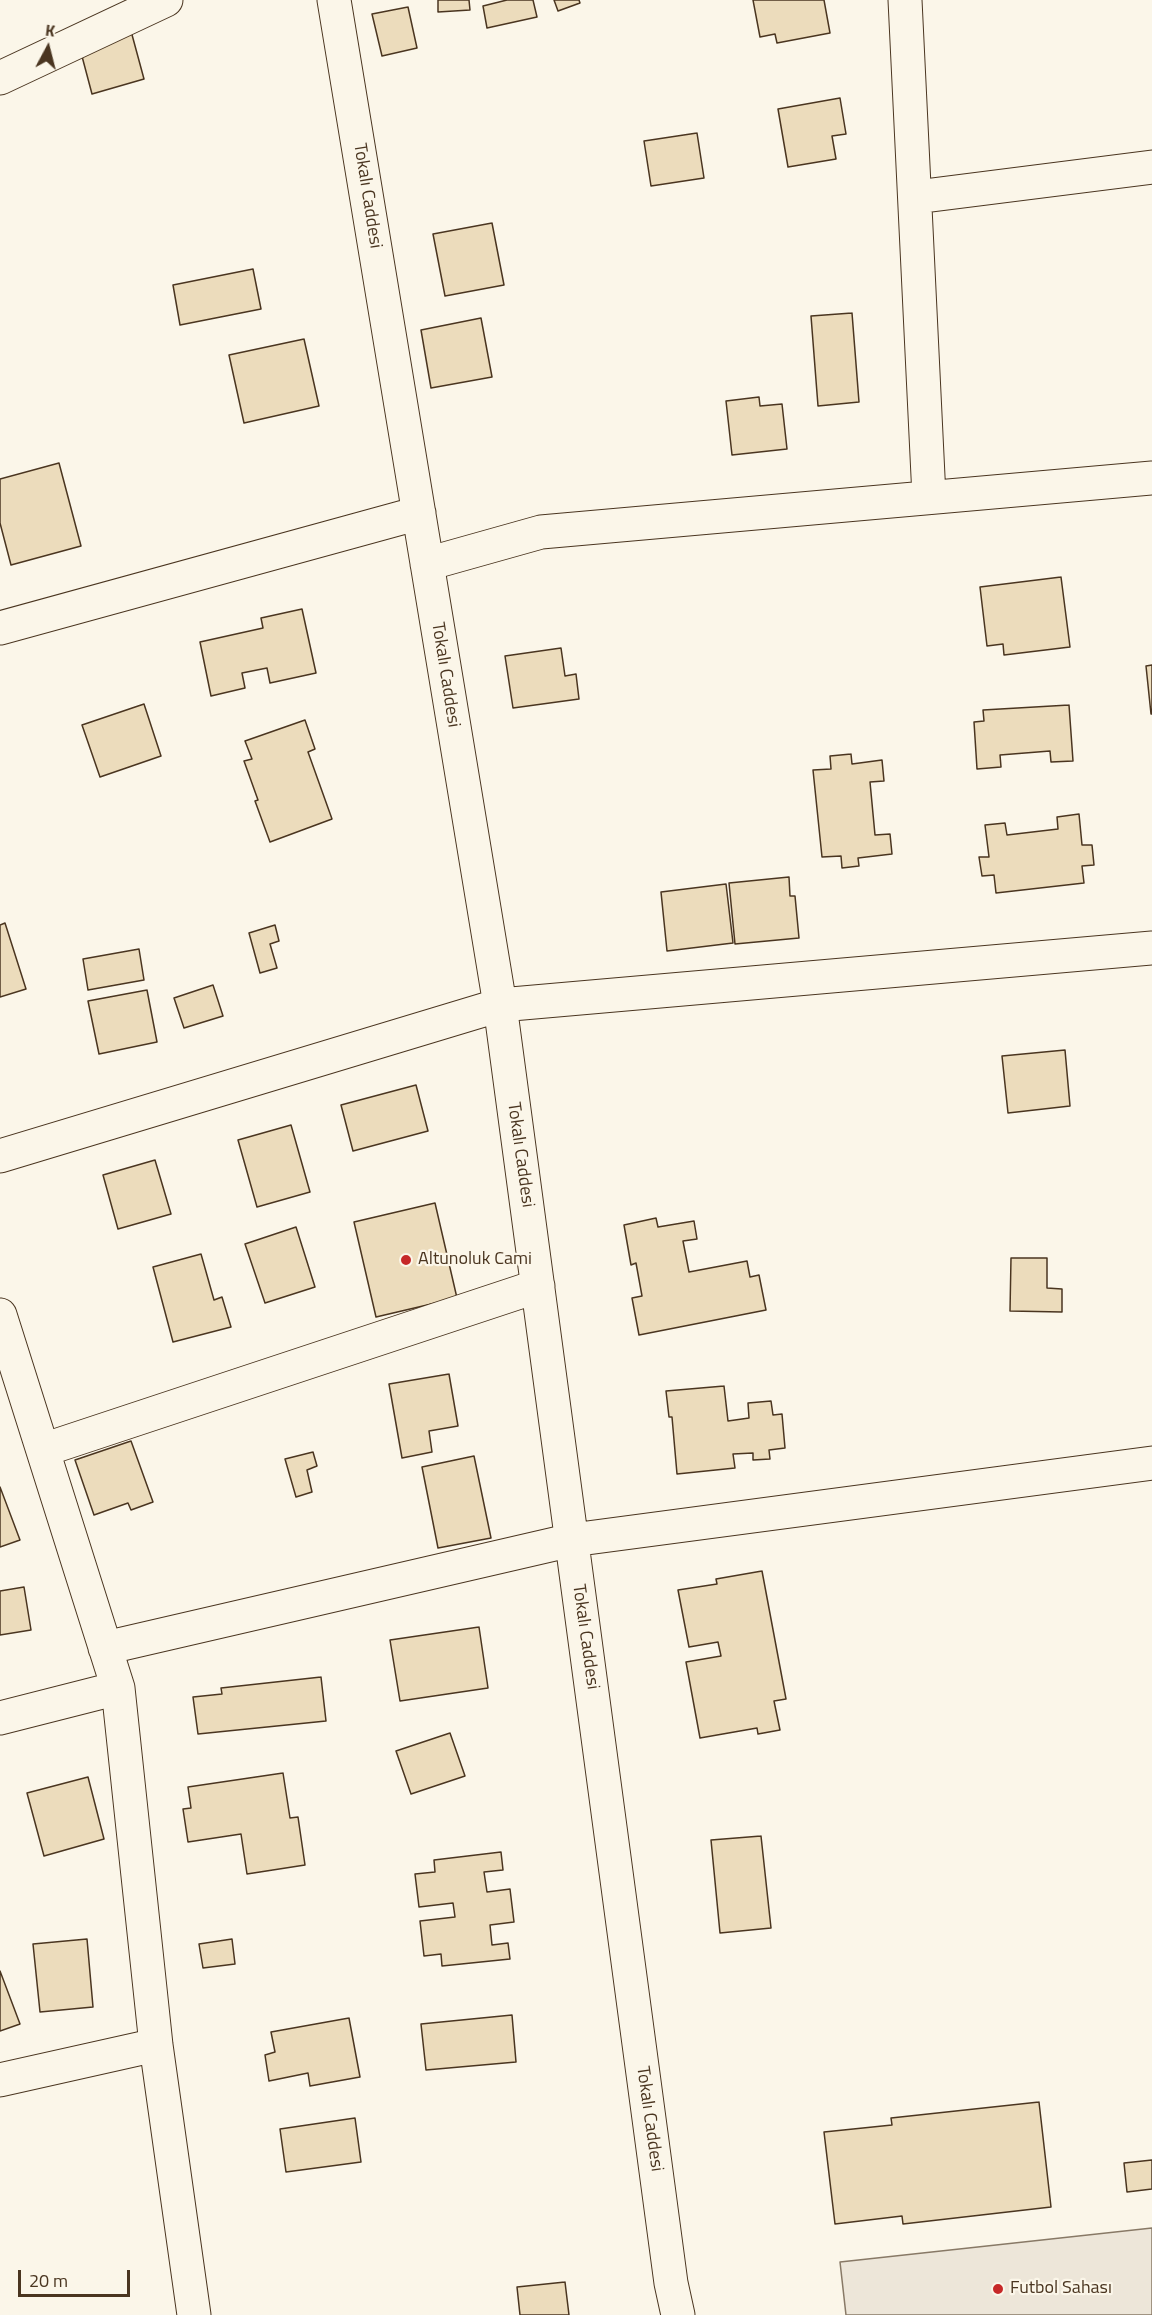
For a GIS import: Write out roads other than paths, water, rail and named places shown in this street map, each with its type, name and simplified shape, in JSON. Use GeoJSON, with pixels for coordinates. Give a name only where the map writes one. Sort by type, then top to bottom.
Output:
{"type":"FeatureCollection","features":[{"type":"Feature","properties":{"kind":"street"},"geometry":{"type":"LineString","coordinates":[[0,78],[166,0]]}},
{"type":"Feature","properties":{"kind":"street","name":"Tokalı Caddesi"},"geometry":{"type":"LineString","coordinates":[[334,0],[500,1005],[669,2271],[678,2315]]}},
{"type":"Feature","properties":{"kind":"street"},"geometry":{"type":"LineString","coordinates":[[905,0],[929,497]]}},
{"type":"Feature","properties":{"kind":"street"},"geometry":{"type":"LineString","coordinates":[[916,197],[1152,167]]}},
{"type":"Feature","properties":{"kind":"street"},"geometry":{"type":"LineString","coordinates":[[427,564],[541,532],[1152,478]]}},
{"type":"Feature","properties":{"kind":"street"},"geometry":{"type":"LineString","coordinates":[[0,628],[419,513]]}},
{"type":"Feature","properties":{"kind":"street"},"geometry":{"type":"LineString","coordinates":[[0,1156],[500,1005],[1152,948]]}},
{"type":"Feature","properties":{"kind":"street"},"geometry":{"type":"LineString","coordinates":[[43,1450],[538,1286]]}},
{"type":"Feature","properties":{"kind":"street"},"geometry":{"type":"LineString","coordinates":[[0,1314],[118,1688],[156,2045],[194,2315]]}},
{"type":"Feature","properties":{"kind":"street"},"geometry":{"type":"LineString","coordinates":[[105,1648],[572,1540],[1152,1463]]}},
{"type":"Feature","properties":{"kind":"street"},"geometry":{"type":"LineString","coordinates":[[0,1718],[118,1688]]}},
{"type":"Feature","properties":{"kind":"street"},"geometry":{"type":"LineString","coordinates":[[0,2080],[156,2045]]}},
{"type":"Feature","properties":{"kind":"place","name":"Altunoluk Cami"},"geometry":{"type":"Point","coordinates":[406,1260]}},
{"type":"Feature","properties":{"kind":"place","name":"Futbol Sahası"},"geometry":{"type":"Point","coordinates":[998,2289]}}]}
